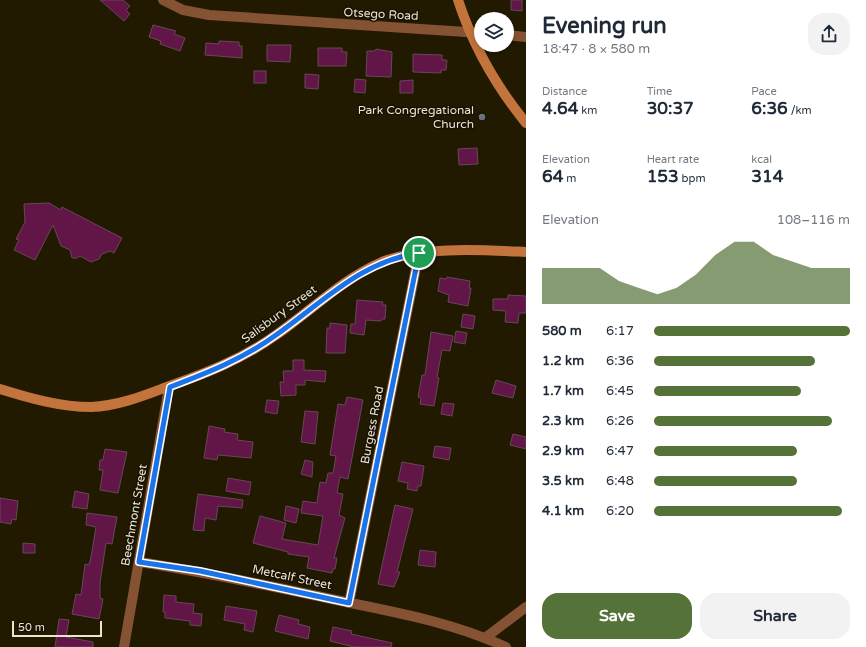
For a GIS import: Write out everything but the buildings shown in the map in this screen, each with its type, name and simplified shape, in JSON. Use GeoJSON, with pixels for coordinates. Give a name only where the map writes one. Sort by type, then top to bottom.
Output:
{"type":"FeatureCollection","features":[{"type":"Feature","properties":{"kind":"main road"},"geometry":{"type":"LineString","coordinates":[[458,0],[469,32],[493,78],[526,123]]}},
{"type":"Feature","properties":{"kind":"main road","name":"Salisbury Street"},"geometry":{"type":"LineString","coordinates":[[0,389],[60,404],[91,407],[123,403],[170,387],[223,366],[252,351],[276,335],[339,287],[363,272],[394,258],[419,253],[526,252]]}},
{"type":"Feature","properties":{"kind":"street","name":"Otsego Road"},"geometry":{"type":"LineString","coordinates":[[163,0],[183,10],[209,15],[474,32]]}},
{"type":"Feature","properties":{"kind":"street"},"geometry":{"type":"LineString","coordinates":[[514,36],[526,37]]}},
{"type":"Feature","properties":{"kind":"street","name":"Burgess Road"},"geometry":{"type":"LineString","coordinates":[[349,603],[419,253]]}},
{"type":"Feature","properties":{"kind":"street","name":"Beechmont Street"},"geometry":{"type":"LineString","coordinates":[[124,647],[170,387]]}},
{"type":"Feature","properties":{"kind":"street","name":"Metcalf Street"},"geometry":{"type":"LineString","coordinates":[[139,562],[200,571],[418,617],[485,638],[506,647]]}},
{"type":"Feature","properties":{"kind":"street"},"geometry":{"type":"LineString","coordinates":[[485,638],[526,607]]}},
{"type":"Feature","properties":{"kind":"place","name":"Park Congregational Church"},"geometry":{"type":"Point","coordinates":[482,117]}},
{"type":"Feature","properties":{"kind":"route"},"geometry":{"type":"LineString","coordinates":[[419,253],[349,603],[200,571],[139,562],[170,387],[233,362],[252,351],[355,276],[394,258],[419,253]]}}]}
